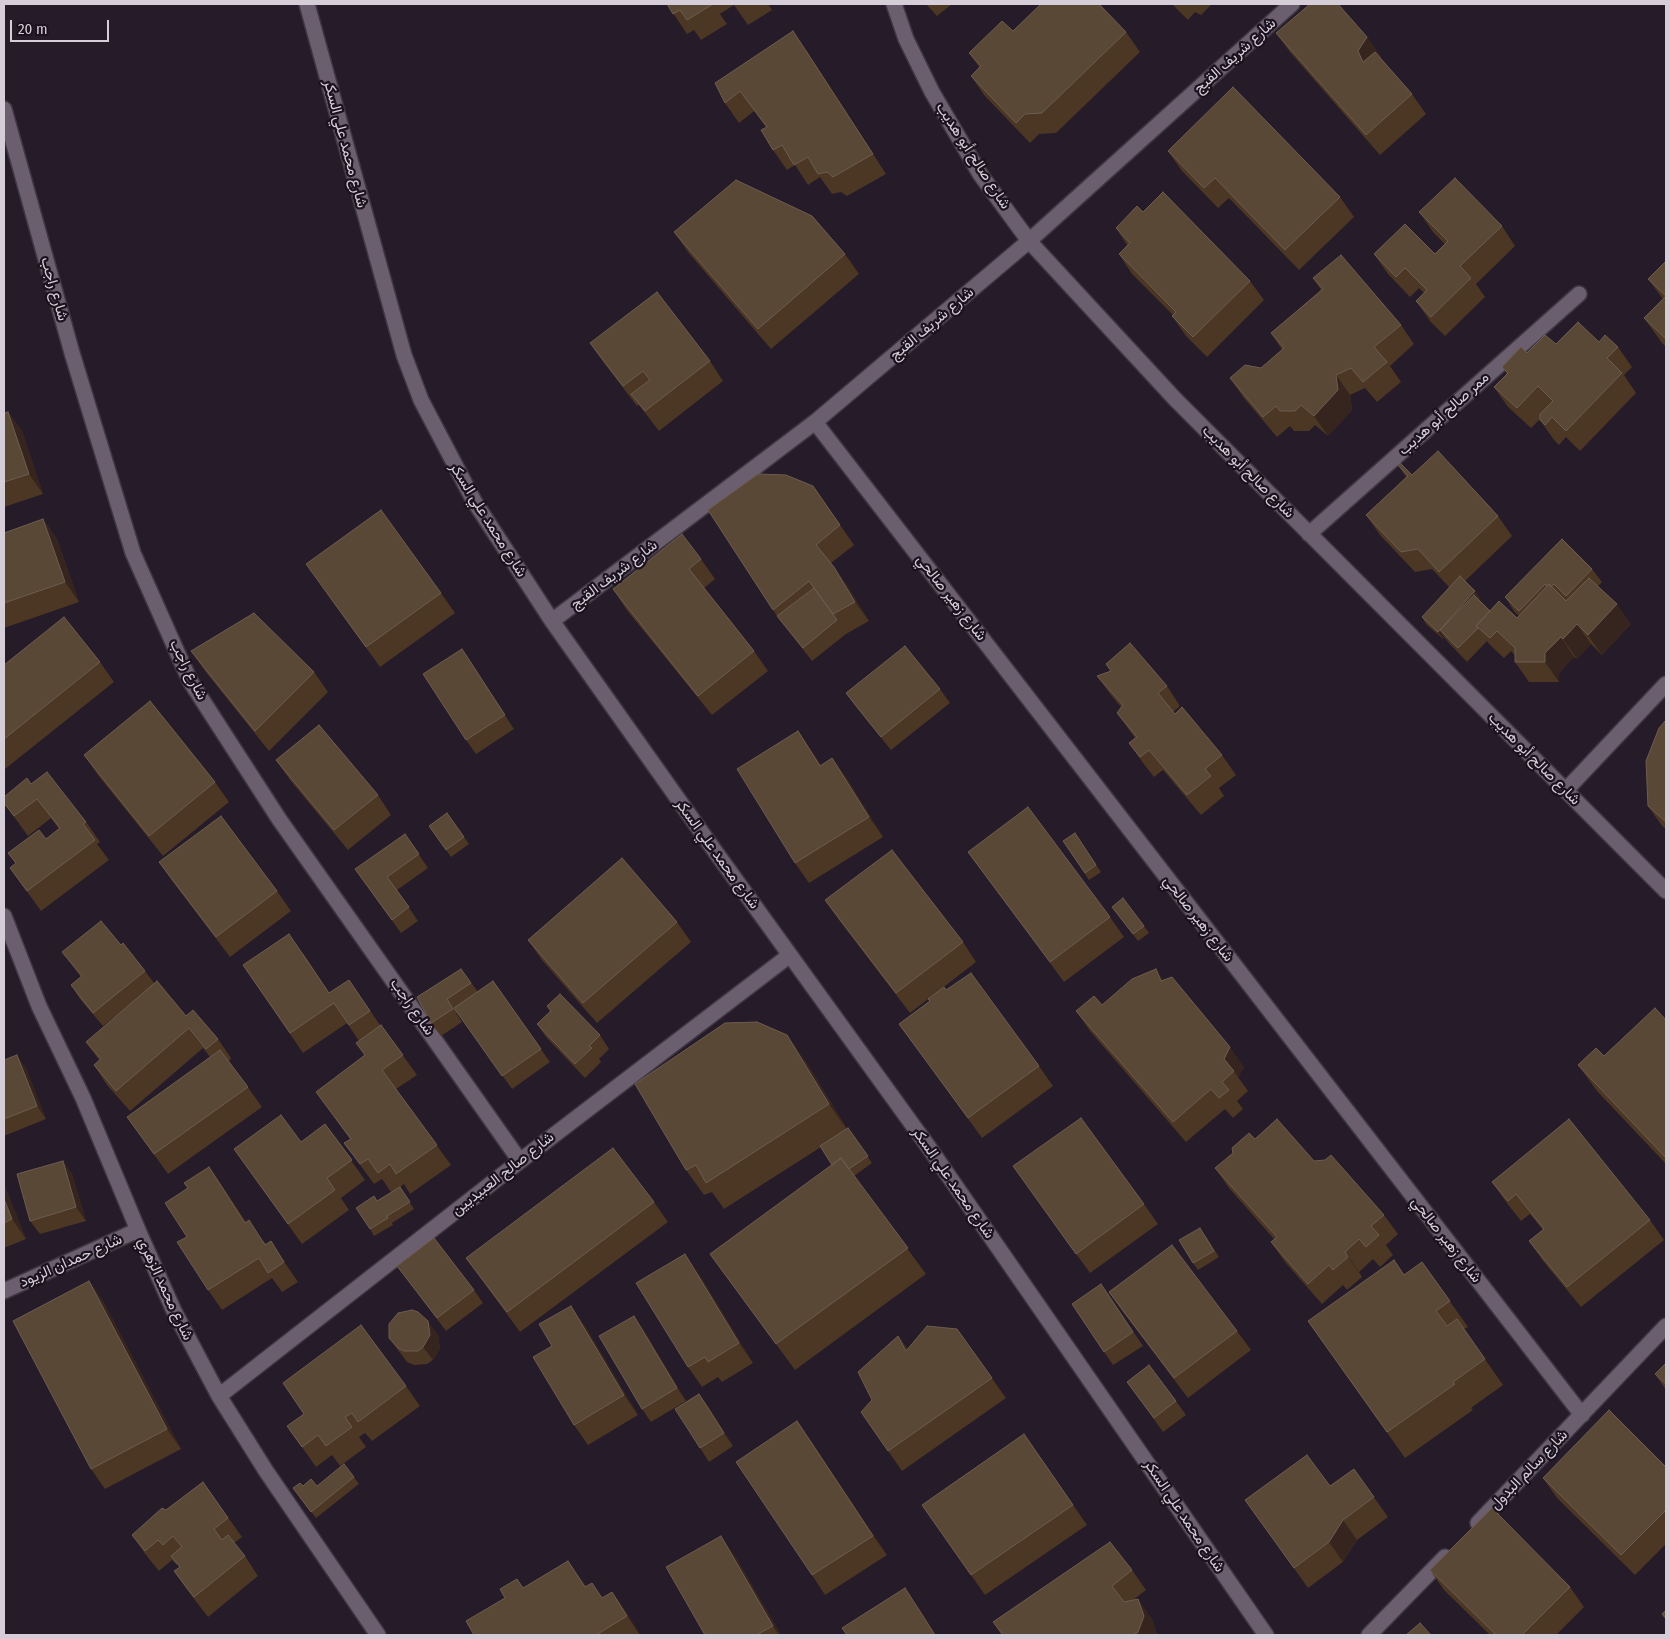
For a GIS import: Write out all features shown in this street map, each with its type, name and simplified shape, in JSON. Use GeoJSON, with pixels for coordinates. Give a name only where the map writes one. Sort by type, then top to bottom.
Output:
{"type":"FeatureCollection","features":[{"type":"Feature","properties":{"kind":"street","name":"شارع محمد علي السكر"},"geometry":{"type":"LineString","coordinates":[[307,4],[404,355],[421,400],[474,502],[552,621],[930,1149],[1266,1635]]}},
{"type":"Feature","properties":{"kind":"street","name":"شارع صالح أبو هديب"},"geometry":{"type":"LineString","coordinates":[[894,4],[906,39],[932,92],[980,174],[1029,241],[1175,399],[1666,892]]}},
{"type":"Feature","properties":{"kind":"street","name":"شارع شريف القبج"},"geometry":{"type":"LineString","coordinates":[[552,621],[815,422],[1029,241],[1292,4]]}},
{"type":"Feature","properties":{"kind":"street","name":"شارع راجب"},"geometry":{"type":"LineString","coordinates":[[4,109],[72,353],[133,553],[190,681],[279,819],[520,1160]]}},
{"type":"Feature","properties":{"kind":"street","name":"ممر صالح أبو هديب"},"geometry":{"type":"LineString","coordinates":[[1309,534],[1579,294]]}},
{"type":"Feature","properties":{"kind":"street","name":"شارع زهير صالحي"},"geometry":{"type":"LineString","coordinates":[[815,422],[1582,1416]]}},
{"type":"Feature","properties":{"kind":"street"},"geometry":{"type":"LineString","coordinates":[[1566,790],[1666,684]]}},
{"type":"Feature","properties":{"kind":"street","name":"شارع محمد الزهري"},"geometry":{"type":"LineString","coordinates":[[4,916],[39,1006],[84,1098],[138,1230],[174,1311],[219,1396],[266,1471],[378,1635]]}},
{"type":"Feature","properties":{"kind":"street","name":"شارع صالح العبيديين"},"geometry":{"type":"LineString","coordinates":[[219,1396],[520,1160],[790,955]]}},
{"type":"Feature","properties":{"kind":"street","name":"شارع حمدان الزيود"},"geometry":{"type":"LineString","coordinates":[[4,1291],[138,1230]]}},
{"type":"Feature","properties":{"kind":"street","name":"شارع سالم البدول"},"geometry":{"type":"LineString","coordinates":[[1370,1635],[1582,1416],[1666,1326]]}},
{"type":"Feature","properties":{"kind":"building"},"geometry":{"type":"Polygon","coordinates":[[[667,4],[713,4],[687,20],[680,10],[673,14],[667,4]]]}},
{"type":"Feature","properties":{"kind":"building"},"geometry":{"type":"Polygon","coordinates":[[[1041,4],[1099,4],[1126,32],[1042,113],[1025,114],[1016,123],[971,76],[981,66],[969,53],[1002,21],[1013,31],[1041,4]]]}},
{"type":"Feature","properties":{"kind":"building"},"geometry":{"type":"Polygon","coordinates":[[[1310,4],[1338,4],[1367,37],[1358,51],[1363,62],[1375,52],[1412,94],[1366,135],[1276,33],[1310,4]]]}},
{"type":"Feature","properties":{"kind":"building"},"geometry":{"type":"Polygon","coordinates":[[[793,31],[873,154],[833,177],[827,172],[818,174],[808,157],[794,165],[782,145],[773,150],[761,130],[767,127],[740,91],[725,103],[715,83],[793,31]]]}},
{"type":"Feature","properties":{"kind":"building"},"geometry":{"type":"Polygon","coordinates":[[[1233,87],[1340,197],[1285,250],[1215,178],[1204,188],[1168,151],[1233,87]]]}},
{"type":"Feature","properties":{"kind":"building"},"geometry":{"type":"Polygon","coordinates":[[[1455,178],[1502,226],[1460,266],[1471,278],[1431,317],[1416,301],[1427,290],[1405,268],[1396,277],[1374,254],[1405,224],[1435,254],[1448,241],[1419,212],[1455,178]]]}},
{"type":"Feature","properties":{"kind":"building"},"geometry":{"type":"Polygon","coordinates":[[[736,180],[812,216],[845,254],[758,329],[674,232],[736,180]]]}},
{"type":"Feature","properties":{"kind":"building"},"geometry":{"type":"Polygon","coordinates":[[[1163,192],[1250,281],[1193,337],[1172,316],[1176,312],[1119,254],[1130,243],[1116,228],[1137,206],[1143,212],[1163,192]]]}},
{"type":"Feature","properties":{"kind":"building"},"geometry":{"type":"Polygon","coordinates":[[[1341,255],[1401,325],[1374,347],[1387,362],[1363,382],[1351,368],[1336,375],[1338,390],[1314,416],[1301,405],[1295,411],[1280,411],[1276,406],[1263,417],[1230,378],[1245,365],[1261,368],[1284,348],[1271,333],[1323,289],[1313,278],[1341,255]]]}},
{"type":"Feature","properties":{"kind":"building"},"geometry":{"type":"Polygon","coordinates":[[[1666,261],[1666,296],[1648,279],[1666,261]]]}},
{"type":"Feature","properties":{"kind":"building"},"geometry":{"type":"Polygon","coordinates":[[[657,292],[710,361],[645,411],[631,394],[650,380],[643,371],[623,386],[590,343],[657,292]]]}},
{"type":"Feature","properties":{"kind":"building"},"geometry":{"type":"Polygon","coordinates":[[[1666,296],[1666,339],[1644,318],[1666,296]]]}},
{"type":"Feature","properties":{"kind":"building"},"geometry":{"type":"Polygon","coordinates":[[[1578,322],[1599,342],[1605,335],[1618,347],[1607,358],[1622,373],[1566,431],[1552,417],[1545,425],[1540,420],[1540,414],[1553,401],[1538,386],[1517,408],[1494,387],[1508,373],[1502,367],[1521,347],[1527,353],[1545,335],[1556,344],[1578,322]]]}},
{"type":"Feature","properties":{"kind":"building"},"geometry":{"type":"Polygon","coordinates":[[[8,412],[29,474],[4,482],[4,413],[8,412]]]}},
{"type":"Feature","properties":{"kind":"building"},"geometry":{"type":"Polygon","coordinates":[[[1438,451],[1498,516],[1439,572],[1418,549],[1401,552],[1366,515],[1408,476],[1398,465],[1400,463],[1412,475],[1438,451]]]}},
{"type":"Feature","properties":{"kind":"building"},"geometry":{"type":"Polygon","coordinates":[[[758,474],[786,475],[813,486],[840,525],[816,545],[834,567],[855,602],[833,614],[809,581],[773,610],[708,510],[758,474]]]}},
{"type":"Feature","properties":{"kind":"building"},"geometry":{"type":"Polygon","coordinates":[[[381,510],[441,593],[366,647],[306,564],[381,510]]]}},
{"type":"Feature","properties":{"kind":"building"},"geometry":{"type":"Polygon","coordinates":[[[43,519],[65,582],[4,603],[4,533],[43,519]]]}},
{"type":"Feature","properties":{"kind":"building"},"geometry":{"type":"Polygon","coordinates":[[[682,534],[701,559],[689,569],[754,651],[698,696],[613,589],[682,534]]]}},
{"type":"Feature","properties":{"kind":"building"},"geometry":{"type":"Polygon","coordinates":[[[1562,539],[1592,569],[1566,596],[1554,584],[1551,587],[1549,584],[1547,586],[1545,584],[1519,611],[1505,597],[1562,539]]]}},
{"type":"Feature","properties":{"kind":"building"},"geometry":{"type":"Polygon","coordinates":[[[1460,576],[1475,591],[1438,632],[1422,617],[1460,576]]]}},
{"type":"Feature","properties":{"kind":"building"},"geometry":{"type":"Polygon","coordinates":[[[1589,578],[1617,604],[1588,635],[1577,624],[1563,639],[1561,637],[1545,653],[1545,662],[1515,662],[1515,648],[1497,631],[1490,638],[1476,626],[1499,601],[1517,618],[1549,584],[1566,601],[1589,578]]]}},
{"type":"Feature","properties":{"kind":"building"},"geometry":{"type":"Polygon","coordinates":[[[814,588],[837,620],[803,648],[777,616],[814,588]]]}},
{"type":"Feature","properties":{"kind":"building"},"geometry":{"type":"Polygon","coordinates":[[[1474,595],[1490,611],[1476,626],[1478,628],[1458,648],[1440,630],[1474,595]]]}},
{"type":"Feature","properties":{"kind":"building"},"geometry":{"type":"Polygon","coordinates":[[[254,613],[314,672],[255,731],[191,651],[254,613]]]}},
{"type":"Feature","properties":{"kind":"building"},"geometry":{"type":"Polygon","coordinates":[[[64,617],[100,662],[4,739],[4,665],[64,617]]]}},
{"type":"Feature","properties":{"kind":"building"},"geometry":{"type":"Polygon","coordinates":[[[1130,643],[1167,686],[1158,693],[1175,714],[1182,707],[1222,755],[1205,769],[1211,776],[1187,795],[1149,750],[1140,757],[1129,743],[1137,737],[1117,713],[1123,705],[1097,676],[1111,671],[1106,664],[1130,643]]]}},
{"type":"Feature","properties":{"kind":"building"},"geometry":{"type":"Polygon","coordinates":[[[905,646],[940,689],[881,737],[846,693],[905,646]]]}},
{"type":"Feature","properties":{"kind":"building"},"geometry":{"type":"Polygon","coordinates":[[[462,649],[505,715],[466,740],[423,674],[462,649]]]}},
{"type":"Feature","properties":{"kind":"building"},"geometry":{"type":"Polygon","coordinates":[[[150,701],[215,782],[149,836],[84,755],[150,701]]]}},
{"type":"Feature","properties":{"kind":"building"},"geometry":{"type":"Polygon","coordinates":[[[1666,720],[1666,822],[1648,806],[1646,761],[1659,728],[1666,720]]]}},
{"type":"Feature","properties":{"kind":"building"},"geometry":{"type":"Polygon","coordinates":[[[319,725],[378,795],[334,830],[276,760],[319,725]]]}},
{"type":"Feature","properties":{"kind":"building"},"geometry":{"type":"Polygon","coordinates":[[[798,731],[820,766],[832,758],[869,817],[795,863],[737,769],[798,731]]]}},
{"type":"Feature","properties":{"kind":"building"},"geometry":{"type":"Polygon","coordinates":[[[47,772],[86,822],[83,824],[95,840],[27,891],[10,868],[16,863],[8,853],[39,830],[46,839],[60,828],[37,799],[14,816],[4,803],[4,797],[27,778],[31,784],[47,772]]]}},
{"type":"Feature","properties":{"kind":"building"},"geometry":{"type":"Polygon","coordinates":[[[1028,807],[1110,917],[1050,962],[968,852],[1028,807]]]}},
{"type":"Feature","properties":{"kind":"building"},"geometry":{"type":"Polygon","coordinates":[[[447,813],[464,837],[446,850],[429,826],[447,813]]]}},
{"type":"Feature","properties":{"kind":"building"},"geometry":{"type":"Polygon","coordinates":[[[221,816],[277,891],[216,937],[159,862],[221,816]]]}},
{"type":"Feature","properties":{"kind":"building"},"geometry":{"type":"Polygon","coordinates":[[[1075,833],[1096,865],[1085,873],[1063,841],[1075,833]]]}},
{"type":"Feature","properties":{"kind":"building"},"geometry":{"type":"Polygon","coordinates":[[[405,834],[419,854],[387,877],[409,907],[392,920],[355,869],[405,834]]]}},
{"type":"Feature","properties":{"kind":"building"},"geometry":{"type":"Polygon","coordinates":[[[892,850],[963,942],[896,993],[825,900],[892,850]]]}},
{"type":"Feature","properties":{"kind":"building"},"geometry":{"type":"Polygon","coordinates":[[[622,858],[677,922],[583,1003],[528,940],[622,858]]]}},
{"type":"Feature","properties":{"kind":"building"},"geometry":{"type":"Polygon","coordinates":[[[1123,898],[1144,926],[1133,934],[1112,907],[1123,898]]]}},
{"type":"Feature","properties":{"kind":"building"},"geometry":{"type":"Polygon","coordinates":[[[101,921],[121,945],[123,943],[145,971],[93,1013],[71,985],[82,976],[62,952],[101,921]]]}},
{"type":"Feature","properties":{"kind":"building"},"geometry":{"type":"Polygon","coordinates":[[[289,934],[329,993],[349,980],[370,1011],[349,1025],[334,1003],[290,1033],[243,965],[289,934]]]}},
{"type":"Feature","properties":{"kind":"building"},"geometry":{"type":"Polygon","coordinates":[[[461,969],[471,983],[447,999],[453,1009],[431,1023],[417,997],[461,969]]]}},
{"type":"Feature","properties":{"kind":"building"},"geometry":{"type":"Polygon","coordinates":[[[1156,969],[1161,981],[1172,977],[1230,1047],[1224,1059],[1234,1071],[1222,1082],[1229,1090],[1219,1098],[1211,1089],[1173,1122],[1076,1011],[1094,996],[1102,1005],[1132,979],[1156,969]]]}},
{"type":"Feature","properties":{"kind":"building"},"geometry":{"type":"Polygon","coordinates":[[[971,973],[1039,1066],[968,1118],[899,1024],[930,1001],[928,999],[944,987],[946,990],[971,973]]]}},
{"type":"Feature","properties":{"kind":"building"},"geometry":{"type":"Polygon","coordinates":[[[157,981],[186,1016],[193,1010],[218,1039],[206,1049],[189,1028],[116,1091],[94,1065],[101,1059],[86,1042],[157,981]]]}},
{"type":"Feature","properties":{"kind":"building"},"geometry":{"type":"Polygon","coordinates":[[[493,981],[541,1049],[502,1076],[454,1008],[493,981]]]}},
{"type":"Feature","properties":{"kind":"building"},"geometry":{"type":"Polygon","coordinates":[[[560,994],[600,1035],[589,1046],[592,1048],[575,1064],[537,1024],[551,1011],[547,1006],[560,994]]]}},
{"type":"Feature","properties":{"kind":"building"},"geometry":{"type":"Polygon","coordinates":[[[1655,1008],[1666,1020],[1666,1158],[1578,1065],[1596,1048],[1604,1056],[1655,1008]]]}},
{"type":"Feature","properties":{"kind":"building"},"geometry":{"type":"Polygon","coordinates":[[[757,1022],[787,1035],[829,1104],[706,1183],[696,1165],[686,1170],[635,1084],[725,1023],[757,1022]]]}},
{"type":"Feature","properties":{"kind":"building"},"geometry":{"type":"Polygon","coordinates":[[[381,1025],[403,1055],[382,1070],[437,1145],[396,1174],[390,1164],[378,1173],[368,1159],[360,1164],[344,1143],[351,1139],[316,1092],[365,1055],[356,1043],[381,1025]]]}},
{"type":"Feature","properties":{"kind":"building"},"geometry":{"type":"Polygon","coordinates":[[[220,1050],[248,1087],[154,1154],[127,1117],[220,1050]]]}},
{"type":"Feature","properties":{"kind":"building"},"geometry":{"type":"Polygon","coordinates":[[[17,1055],[37,1106],[4,1119],[4,1060],[17,1055]]]}},
{"type":"Feature","properties":{"kind":"building"},"geometry":{"type":"Polygon","coordinates":[[[281,1115],[301,1142],[325,1124],[352,1160],[327,1178],[335,1190],[288,1224],[234,1149],[281,1115]]]}},
{"type":"Feature","properties":{"kind":"building"},"geometry":{"type":"Polygon","coordinates":[[[1081,1118],[1144,1204],[1076,1254],[1013,1166],[1081,1118]]]}},
{"type":"Feature","properties":{"kind":"building"},"geometry":{"type":"Polygon","coordinates":[[[1277,1119],[1314,1161],[1325,1160],[1331,1155],[1384,1215],[1371,1226],[1379,1235],[1366,1247],[1359,1239],[1345,1252],[1348,1257],[1333,1270],[1329,1265],[1308,1284],[1271,1242],[1277,1237],[1215,1168],[1233,1153],[1232,1148],[1249,1133],[1255,1139],[1277,1119]]]}},
{"type":"Feature","properties":{"kind":"building"},"geometry":{"type":"Polygon","coordinates":[[[1569,1119],[1650,1220],[1567,1287],[1529,1241],[1544,1229],[1516,1194],[1508,1201],[1492,1182],[1569,1119]]]}},
{"type":"Feature","properties":{"kind":"building"},"geometry":{"type":"Polygon","coordinates":[[[848,1128],[868,1156],[849,1169],[841,1158],[832,1165],[820,1146],[848,1128]]]}},
{"type":"Feature","properties":{"kind":"building"},"geometry":{"type":"Polygon","coordinates":[[[613,1148],[654,1202],[507,1312],[466,1258],[613,1148]]]}},
{"type":"Feature","properties":{"kind":"building"},"geometry":{"type":"Polygon","coordinates":[[[841,1158],[908,1248],[776,1344],[710,1254],[841,1158]]]}},
{"type":"Feature","properties":{"kind":"building"},"geometry":{"type":"Polygon","coordinates":[[[63,1161],[76,1207],[30,1221],[17,1174],[63,1161]]]}},
{"type":"Feature","properties":{"kind":"building"},"geometry":{"type":"Polygon","coordinates":[[[209,1167],[245,1223],[249,1220],[265,1245],[271,1241],[284,1262],[268,1273],[259,1258],[208,1290],[177,1242],[187,1237],[165,1203],[188,1188],[184,1183],[209,1167]]]}},
{"type":"Feature","properties":{"kind":"building"},"geometry":{"type":"Polygon","coordinates":[[[400,1187],[410,1202],[370,1229],[356,1208],[374,1196],[377,1201],[400,1187]]]}},
{"type":"Feature","properties":{"kind":"building"},"geometry":{"type":"Polygon","coordinates":[[[4,1199],[12,1219],[4,1223],[4,1199]]]}},
{"type":"Feature","properties":{"kind":"building"},"geometry":{"type":"Polygon","coordinates":[[[1200,1228],[1214,1251],[1193,1263],[1179,1240],[1200,1228]]]}},
{"type":"Feature","properties":{"kind":"building"},"geometry":{"type":"Polygon","coordinates":[[[434,1238],[474,1290],[437,1318],[397,1266],[434,1238]]]}},
{"type":"Feature","properties":{"kind":"building"},"geometry":{"type":"Polygon","coordinates":[[[1172,1245],[1237,1331],[1174,1378],[1109,1292],[1172,1245]]]}},
{"type":"Feature","properties":{"kind":"building"},"geometry":{"type":"Polygon","coordinates":[[[685,1254],[739,1343],[708,1362],[705,1357],[688,1367],[636,1283],[685,1254]]]}},
{"type":"Feature","properties":{"kind":"building"},"geometry":{"type":"Polygon","coordinates":[[[1394,1260],[1404,1275],[1422,1262],[1450,1301],[1436,1311],[1447,1326],[1457,1319],[1485,1359],[1453,1382],[1455,1384],[1387,1432],[1308,1321],[1394,1260]]]}},
{"type":"Feature","properties":{"kind":"building"},"geometry":{"type":"Polygon","coordinates":[[[89,1281],[167,1429],[91,1469],[13,1321],[89,1281]]]}},
{"type":"Feature","properties":{"kind":"building"},"geometry":{"type":"Polygon","coordinates":[[[1101,1284],[1133,1332],[1104,1352],[1072,1304],[1101,1284]]]}},
{"type":"Feature","properties":{"kind":"building"},"geometry":{"type":"Polygon","coordinates":[[[571,1306],[624,1395],[574,1425],[533,1357],[552,1346],[539,1324],[571,1306]]]}},
{"type":"Feature","properties":{"kind":"building"},"geometry":{"type":"Polygon","coordinates":[[[412,1310],[418,1312],[428,1321],[430,1335],[423,1347],[418,1351],[404,1351],[398,1348],[389,1338],[389,1324],[398,1313],[412,1310]]]}},
{"type":"Feature","properties":{"kind":"building"},"geometry":{"type":"Polygon","coordinates":[[[634,1316],[677,1388],[642,1409],[599,1336],[634,1316]]]}},
{"type":"Feature","properties":{"kind":"building"},"geometry":{"type":"Polygon","coordinates":[[[361,1325],[406,1386],[358,1422],[352,1413],[345,1417],[352,1427],[326,1446],[318,1435],[302,1447],[287,1426],[304,1414],[283,1383],[361,1325]]]}},
{"type":"Feature","properties":{"kind":"building"},"geometry":{"type":"Polygon","coordinates":[[[927,1326],[957,1329],[992,1378],[888,1451],[861,1412],[872,1400],[858,1372],[898,1336],[906,1351],[927,1326]]]}},
{"type":"Feature","properties":{"kind":"building"},"geometry":{"type":"Polygon","coordinates":[[[1666,1363],[1666,1384],[1655,1374],[1666,1363]]]}},
{"type":"Feature","properties":{"kind":"building"},"geometry":{"type":"Polygon","coordinates":[[[1149,1365],[1176,1401],[1154,1418],[1127,1382],[1149,1365]]]}},
{"type":"Feature","properties":{"kind":"building"},"geometry":{"type":"Polygon","coordinates":[[[699,1394],[724,1433],[700,1448],[675,1409],[699,1394]]]}},
{"type":"Feature","properties":{"kind":"building"},"geometry":{"type":"Polygon","coordinates":[[[1609,1410],[1666,1467],[1666,1510],[1621,1555],[1543,1478],[1609,1410]]]}},
{"type":"Feature","properties":{"kind":"building"},"geometry":{"type":"Polygon","coordinates":[[[797,1421],[873,1536],[812,1575],[736,1462],[797,1421]]]}},
{"type":"Feature","properties":{"kind":"building"},"geometry":{"type":"Polygon","coordinates":[[[1024,1434],[1073,1505],[971,1575],[922,1505],[1024,1434]]]}},
{"type":"Feature","properties":{"kind":"building"},"geometry":{"type":"Polygon","coordinates":[[[1307,1455],[1330,1486],[1354,1469],[1374,1497],[1343,1520],[1329,1542],[1294,1568],[1245,1500],[1307,1455]]]}},
{"type":"Feature","properties":{"kind":"building"},"geometry":{"type":"Polygon","coordinates":[[[344,1464],[354,1477],[311,1512],[293,1488],[300,1483],[303,1486],[311,1479],[317,1486],[344,1464]]]}},
{"type":"Feature","properties":{"kind":"building"},"geometry":{"type":"Polygon","coordinates":[[[203,1482],[228,1518],[214,1529],[222,1540],[228,1535],[245,1556],[194,1597],[174,1571],[180,1567],[171,1556],[182,1547],[173,1536],[163,1545],[158,1540],[145,1551],[132,1535],[162,1508],[166,1510],[203,1482]]]}},
{"type":"Feature","properties":{"kind":"building"},"geometry":{"type":"Polygon","coordinates":[[[1492,1508],[1570,1587],[1522,1635],[1496,1635],[1430,1570],[1492,1508]]]}},
{"type":"Feature","properties":{"kind":"building"},"geometry":{"type":"Polygon","coordinates":[[[721,1536],[773,1626],[756,1635],[705,1635],[666,1567],[721,1536]]]}},
{"type":"Feature","properties":{"kind":"building"},"geometry":{"type":"Polygon","coordinates":[[[1110,1542],[1132,1570],[1112,1586],[1124,1602],[1138,1599],[1144,1616],[1138,1632],[1132,1635],[1003,1635],[993,1622],[1110,1542]]]}},
{"type":"Feature","properties":{"kind":"building"},"geometry":{"type":"Polygon","coordinates":[[[568,1561],[585,1587],[592,1583],[602,1598],[612,1592],[627,1616],[596,1635],[474,1635],[466,1621],[505,1598],[500,1589],[517,1579],[523,1588],[568,1561]]]}},
{"type":"Feature","properties":{"kind":"building"},"geometry":{"type":"Polygon","coordinates":[[[905,1588],[935,1635],[847,1635],[842,1628],[905,1588]]]}},
{"type":"Feature","properties":{"kind":"building"},"geometry":{"type":"Polygon","coordinates":[[[1666,1610],[1666,1619],[1662,1614],[1666,1610]]]}},
{"type":"Feature","properties":{"kind":"building"},"geometry":{"type":"Polygon","coordinates":[[[1420,1623],[1431,1635],[1406,1635],[1420,1623]]]}}]}
